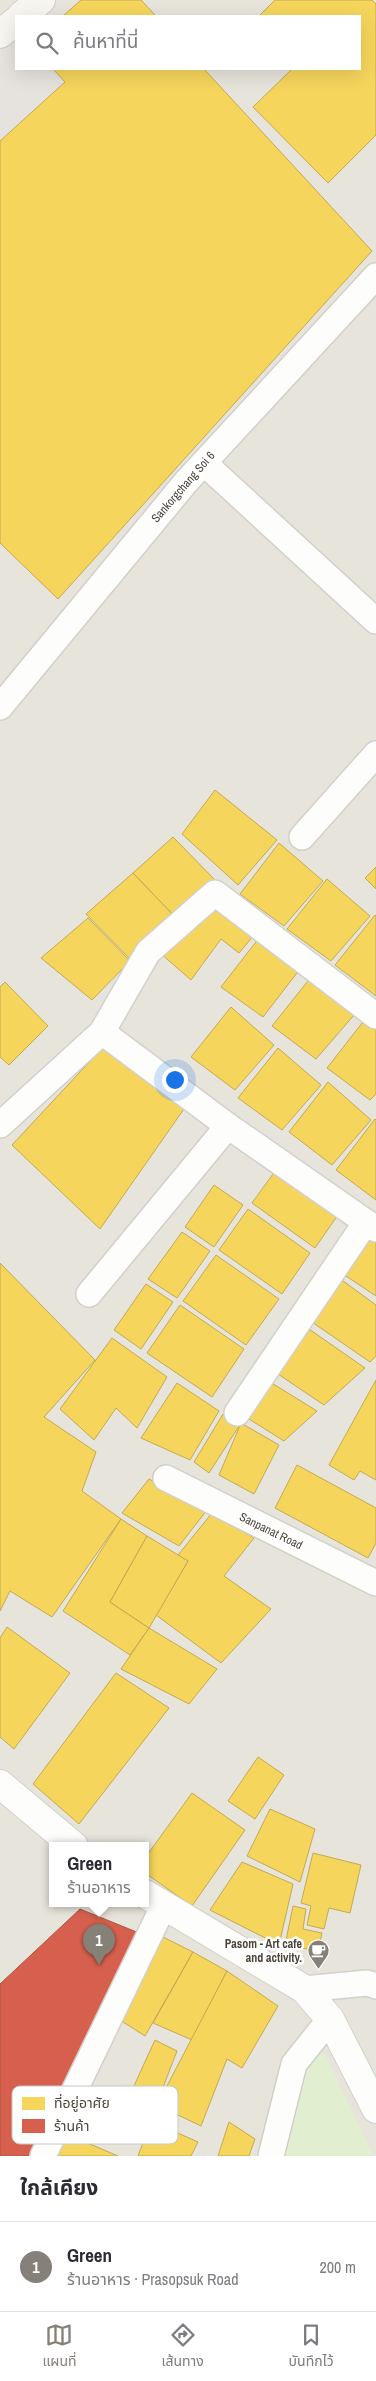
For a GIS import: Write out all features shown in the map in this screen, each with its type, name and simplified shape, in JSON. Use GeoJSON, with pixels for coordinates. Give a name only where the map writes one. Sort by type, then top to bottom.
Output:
{"type":"FeatureCollection","features":[{"type":"Feature","properties":{"kind":"main road"},"geometry":{"type":"LineString","coordinates":[[22,15],[41,0]]}},
{"type":"Feature","properties":{"kind":"main road"},"geometry":{"type":"LineString","coordinates":[[0,34],[15,22]]}},
{"type":"Feature","properties":{"kind":"street","name":"Sankorgchang Soi 6"},"geometry":{"type":"LineString","coordinates":[[0,707],[204,463],[376,276]]}},
{"type":"Feature","properties":{"kind":"street"},"geometry":{"type":"LineString","coordinates":[[204,463],[376,620]]}},
{"type":"Feature","properties":{"kind":"street"},"geometry":{"type":"LineString","coordinates":[[302,838],[376,754]]}},
{"type":"Feature","properties":{"kind":"street"},"geometry":{"type":"LineString","coordinates":[[0,1125],[102,1032],[148,952],[215,893],[376,1016]]}},
{"type":"Feature","properties":{"kind":"street"},"geometry":{"type":"LineString","coordinates":[[102,1032],[228,1126],[371,1225],[236,1413]]}},
{"type":"Feature","properties":{"kind":"street"},"geometry":{"type":"LineString","coordinates":[[89,1294],[228,1126]]}},
{"type":"Feature","properties":{"kind":"street","name":"Sanpanat Road"},"geometry":{"type":"LineString","coordinates":[[166,1478],[376,1583]]}},
{"type":"Feature","properties":{"kind":"street"},"geometry":{"type":"LineString","coordinates":[[0,1784],[69,1842]]}},
{"type":"Feature","properties":{"kind":"street"},"geometry":{"type":"LineString","coordinates":[[73,2086],[154,1899],[304,1989],[330,2019],[376,2108]]}},
{"type":"Feature","properties":{"kind":"street"},"geometry":{"type":"LineString","coordinates":[[304,1989],[367,1983],[376,1986]]}},
{"type":"Feature","properties":{"kind":"street"},"geometry":{"type":"LineString","coordinates":[[271,2156],[294,2064],[330,2019]]}},
{"type":"Feature","properties":{"kind":"street"},"geometry":{"type":"LineString","coordinates":[[42,2156],[47,2144]]}},
{"type":"Feature","properties":{"kind":"shaded area"},"geometry":{"type":"Polygon","coordinates":[[[0,0],[376,0],[376,2156],[0,2156],[0,0]]]}},
{"type":"Feature","properties":{"kind":"shaded area"},"geometry":{"type":"Polygon","coordinates":[[[15,36],[15,70],[54,70],[65,82],[0,141],[0,49],[15,36]]]}},
{"type":"Feature","properties":{"kind":"green space"},"geometry":{"type":"Polygon","coordinates":[[[323,2050],[374,2156],[283,2156],[306,2070],[323,2050]]]}},
{"type":"Feature","properties":{"kind":"building: ที่อยู่อาศัย"},"geometry":{"type":"Polygon","coordinates":[[[81,0],[141,0],[155,15],[64,15],[81,0]]]}},
{"type":"Feature","properties":{"kind":"building: ที่อยู่อาศัย"},"geometry":{"type":"Polygon","coordinates":[[[275,0],[372,0],[376,4],[376,135],[328,183],[253,107],[291,70],[361,70],[361,15],[260,15],[275,0]]]}},
{"type":"Feature","properties":{"kind":"building: ที่อยู่อาศัย"},"geometry":{"type":"Polygon","coordinates":[[[54,70],[205,70],[372,251],[58,599],[0,543],[0,141],[65,82],[54,70]]]}},
{"type":"Feature","properties":{"kind":"building: ที่อยู่อาศัย"},"geometry":{"type":"Polygon","coordinates":[[[215,790],[277,840],[238,885],[182,834],[215,790]]]}},
{"type":"Feature","properties":{"kind":"building: ที่อยู่อาศัย"},"geometry":{"type":"Polygon","coordinates":[[[173,837],[215,880],[175,917],[133,873],[173,837]]]}},
{"type":"Feature","properties":{"kind":"building: ที่อยู่อาศัย"},"geometry":{"type":"Polygon","coordinates":[[[279,843],[323,881],[284,926],[240,894],[279,843]]]}},
{"type":"Feature","properties":{"kind":"building: ที่อยู่อาศัย"},"geometry":{"type":"Polygon","coordinates":[[[376,867],[376,889],[365,878],[376,867]]]}},
{"type":"Feature","properties":{"kind":"building: ที่อยู่อาศัย"},"geometry":{"type":"Polygon","coordinates":[[[133,873],[175,917],[131,960],[86,914],[133,873]]]}},
{"type":"Feature","properties":{"kind":"building: ที่อยู่อาศัย"},"geometry":{"type":"Polygon","coordinates":[[[327,879],[370,916],[331,961],[287,929],[327,879]]]}},
{"type":"Feature","properties":{"kind":"building: ที่อยู่อาศัย"},"geometry":{"type":"Polygon","coordinates":[[[215,904],[254,935],[239,953],[221,939],[191,980],[159,952],[215,904]]]}},
{"type":"Feature","properties":{"kind":"building: ที่อยู่อาศัย"},"geometry":{"type":"Polygon","coordinates":[[[376,916],[376,996],[335,965],[376,916]]]}},
{"type":"Feature","properties":{"kind":"building: ที่อยู่อาศัย"},"geometry":{"type":"Polygon","coordinates":[[[88,918],[130,961],[92,1000],[41,958],[88,918]]]}},
{"type":"Feature","properties":{"kind":"building: ที่อยู่อาศัย"},"geometry":{"type":"Polygon","coordinates":[[[259,938],[300,969],[263,1017],[221,987],[259,938]]]}},
{"type":"Feature","properties":{"kind":"building: ที่อยู่อาศัย"},"geometry":{"type":"Polygon","coordinates":[[[312,976],[355,1014],[316,1059],[272,1026],[312,976]]]}},
{"type":"Feature","properties":{"kind":"building: ที่อยู่อาศัย"},"geometry":{"type":"Polygon","coordinates":[[[5,982],[48,1026],[9,1065],[0,1057],[0,987],[5,982]]]}},
{"type":"Feature","properties":{"kind":"building: ที่อยู่อาศัย"},"geometry":{"type":"Polygon","coordinates":[[[231,1007],[274,1045],[235,1090],[191,1057],[231,1007]]]}},
{"type":"Feature","properties":{"kind":"building: ที่อยู่อาศัย"},"geometry":{"type":"Polygon","coordinates":[[[366,1018],[376,1026],[376,1094],[370,1100],[327,1068],[366,1018]]]}},
{"type":"Feature","properties":{"kind":"building: ที่อยู่อาศัย"},"geometry":{"type":"Polygon","coordinates":[[[106,1044],[186,1106],[100,1229],[12,1145],[106,1044]]]}},
{"type":"Feature","properties":{"kind":"building: ที่อยู่อาศัย"},"geometry":{"type":"Polygon","coordinates":[[[278,1048],[321,1085],[282,1130],[238,1098],[278,1048]]]}},
{"type":"Feature","properties":{"kind":"building: ที่อยู่อาศัย"},"geometry":{"type":"Polygon","coordinates":[[[328,1082],[371,1120],[332,1165],[289,1132],[328,1082]]]}},
{"type":"Feature","properties":{"kind":"building: ที่อยู่อาศัย"},"geometry":{"type":"Polygon","coordinates":[[[376,1120],[376,1200],[336,1170],[376,1120]]]}},
{"type":"Feature","properties":{"kind":"building: ที่อยู่อาศัย"},"geometry":{"type":"Polygon","coordinates":[[[278,1167],[340,1212],[315,1248],[252,1203],[278,1167]]]}},
{"type":"Feature","properties":{"kind":"building: ที่อยู่อาศัย"},"geometry":{"type":"Polygon","coordinates":[[[214,1185],[243,1205],[214,1247],[185,1227],[214,1185]]]}},
{"type":"Feature","properties":{"kind":"building: ที่อยู่อาศัย"},"geometry":{"type":"Polygon","coordinates":[[[248,1209],[310,1253],[282,1294],[219,1250],[248,1209]]]}},
{"type":"Feature","properties":{"kind":"building: ที่อยู่อาศัย"},"geometry":{"type":"Polygon","coordinates":[[[182,1232],[210,1251],[177,1298],[148,1279],[182,1232]]]}},
{"type":"Feature","properties":{"kind":"building: ที่อยู่อาศัย"},"geometry":{"type":"Polygon","coordinates":[[[369,1238],[376,1242],[376,1296],[334,1268],[369,1238]]]}},
{"type":"Feature","properties":{"kind":"building: ที่อยู่อาศัย"},"geometry":{"type":"Polygon","coordinates":[[[216,1255],[279,1299],[246,1345],[183,1301],[216,1255]]]}},
{"type":"Feature","properties":{"kind":"building: ที่อยู่อาศัย"},"geometry":{"type":"Polygon","coordinates":[[[0,1263],[95,1360],[44,1417],[96,1452],[82,1491],[121,1519],[52,1617],[10,1591],[0,1611],[0,1263]]]}},
{"type":"Feature","properties":{"kind":"building: ที่อยู่อาศัย"},"geometry":{"type":"Polygon","coordinates":[[[339,1278],[376,1305],[376,1356],[370,1362],[309,1320],[339,1278]]]}},
{"type":"Feature","properties":{"kind":"building: ที่อยู่อาศัย"},"geometry":{"type":"Polygon","coordinates":[[[146,1284],[173,1302],[141,1349],[114,1330],[146,1284]]]}},
{"type":"Feature","properties":{"kind":"building: ที่อยู่อาศัย"},"geometry":{"type":"Polygon","coordinates":[[[180,1305],[244,1349],[212,1397],[147,1353],[180,1305]]]}},
{"type":"Feature","properties":{"kind":"building: ที่อยู่อาศัย"},"geometry":{"type":"Polygon","coordinates":[[[306,1327],[365,1368],[324,1405],[275,1372],[306,1327]]]}},
{"type":"Feature","properties":{"kind":"building: ที่อยู่อาศัย"},"geometry":{"type":"Polygon","coordinates":[[[112,1338],[167,1377],[137,1428],[116,1408],[94,1440],[60,1409],[112,1338]]]}},
{"type":"Feature","properties":{"kind":"building: ที่อยู่อาศัย"},"geometry":{"type":"Polygon","coordinates":[[[376,1380],[376,1480],[360,1471],[354,1480],[329,1465],[376,1380]]]}},
{"type":"Feature","properties":{"kind":"building: ที่อยู่อาศัย"},"geometry":{"type":"Polygon","coordinates":[[[270,1382],[317,1411],[284,1441],[249,1419],[270,1382]]]}},
{"type":"Feature","properties":{"kind":"building: ที่อยู่อาศัย"},"geometry":{"type":"Polygon","coordinates":[[[177,1383],[219,1411],[190,1460],[141,1438],[177,1383]]]}},
{"type":"Feature","properties":{"kind":"building: ที่อยู่อาศัย"},"geometry":{"type":"Polygon","coordinates":[[[223,1414],[241,1423],[209,1473],[194,1462],[223,1414]]]}},
{"type":"Feature","properties":{"kind":"building: ที่อยู่อาศัย"},"geometry":{"type":"Polygon","coordinates":[[[241,1423],[279,1445],[254,1494],[219,1475],[241,1423]]]}},
{"type":"Feature","properties":{"kind":"building: ที่อยู่อาศัย"},"geometry":{"type":"Polygon","coordinates":[[[297,1465],[376,1508],[376,1543],[368,1558],[275,1508],[297,1465]]]}},
{"type":"Feature","properties":{"kind":"building: ที่อยู่อาศัย"},"geometry":{"type":"Polygon","coordinates":[[[149,1479],[207,1510],[179,1546],[122,1513],[149,1479]]]}},
{"type":"Feature","properties":{"kind":"building: ที่อยู่อาศัย"},"geometry":{"type":"Polygon","coordinates":[[[212,1513],[254,1538],[224,1576],[271,1609],[221,1663],[156,1615],[188,1561],[178,1555],[212,1513]]]}},
{"type":"Feature","properties":{"kind":"building: ที่อยู่อาศัย"},"geometry":{"type":"Polygon","coordinates":[[[121,1519],[147,1536],[110,1602],[149,1628],[130,1655],[63,1611],[121,1519]]]}},
{"type":"Feature","properties":{"kind":"building: ที่อยู่อาศัย"},"geometry":{"type":"Polygon","coordinates":[[[147,1536],[188,1561],[149,1628],[110,1602],[147,1536]]]}},
{"type":"Feature","properties":{"kind":"building: ที่อยู่อาศัย"},"geometry":{"type":"Polygon","coordinates":[[[7,1627],[70,1673],[14,1749],[0,1737],[0,1638],[7,1627]]]}},
{"type":"Feature","properties":{"kind":"building: ที่อยู่อาศัย"},"geometry":{"type":"Polygon","coordinates":[[[149,1628],[217,1669],[189,1704],[121,1669],[149,1628]]]}},
{"type":"Feature","properties":{"kind":"building: ที่อยู่อาศัย"},"geometry":{"type":"Polygon","coordinates":[[[116,1673],[169,1708],[79,1824],[33,1784],[116,1673]]]}},
{"type":"Feature","properties":{"kind":"building: ที่อยู่อาศัย"},"geometry":{"type":"Polygon","coordinates":[[[258,1757],[284,1775],[255,1819],[228,1801],[258,1757]]]}},
{"type":"Feature","properties":{"kind":"building: ที่อยู่อาศัย"},"geometry":{"type":"Polygon","coordinates":[[[192,1793],[245,1830],[192,1906],[149,1876],[149,1852],[192,1793]]]}},
{"type":"Feature","properties":{"kind":"building: ที่อยู่อาศัย"},"geometry":{"type":"Polygon","coordinates":[[[270,1809],[315,1829],[300,1882],[247,1856],[270,1809]]]}},
{"type":"Feature","properties":{"kind":"building: ที่อยู่อาศัย"},"geometry":{"type":"Polygon","coordinates":[[[313,1853],[361,1865],[350,1913],[329,1908],[324,1929],[307,1925],[311,1906],[301,1903],[313,1853]]]}},
{"type":"Feature","properties":{"kind":"building: ที่อยู่อาศัย"},"geometry":{"type":"Polygon","coordinates":[[[242,1862],[293,1884],[279,1945],[210,1910],[242,1862]]]}},
{"type":"Feature","properties":{"kind":"building: ที่อยู่อาศัย"},"geometry":{"type":"Polygon","coordinates":[[[293,1906],[306,1909],[303,1929],[322,1933],[318,1951],[285,1945],[293,1906]]]}},
{"type":"Feature","properties":{"kind":"building: ที่อยู่อาศัย"},"geometry":{"type":"Polygon","coordinates":[[[161,1936],[193,1952],[145,2036],[120,2020],[161,1936]]]}},
{"type":"Feature","properties":{"kind":"building: ที่อยู่อาศัย"},"geometry":{"type":"Polygon","coordinates":[[[193,1952],[227,1971],[192,2040],[153,2023],[193,1952]]]}},
{"type":"Feature","properties":{"kind":"building: ที่อยู่อาศัย"},"geometry":{"type":"Polygon","coordinates":[[[227,1971],[278,2006],[242,2068],[227,2059],[201,2126],[178,2115],[178,2086],[167,2086],[227,1971]]]}},
{"type":"Feature","properties":{"kind":"building: ที่อยู่อาศัย"},"geometry":{"type":"Polygon","coordinates":[[[155,2040],[177,2051],[164,2086],[134,2086],[155,2040]]]}},
{"type":"Feature","properties":{"kind":"building: ที่อยู่อาศัย"},"geometry":{"type":"Polygon","coordinates":[[[229,2122],[255,2139],[249,2156],[218,2156],[229,2122]]]}},
{"type":"Feature","properties":{"kind":"building: ที่อยู่อาศัย"},"geometry":{"type":"Polygon","coordinates":[[[178,2133],[198,2142],[191,2156],[138,2156],[142,2144],[178,2144],[178,2133]]]}},
{"type":"Feature","properties":{"kind":"building: ที่อยู่อาศัย"},"geometry":{"type":"Polygon","coordinates":[[[59,2144],[90,2144],[118,2156],[53,2156],[59,2144]]]}},
{"type":"Feature","properties":{"kind":"building: ร้านค้า"},"geometry":{"type":"Polygon","coordinates":[[[80,1909],[139,1933],[65,2086],[12,2086],[12,2144],[37,2144],[31,2156],[0,2156],[0,1984],[80,1909]]]}},
{"type":"Feature","properties":{"kind":"place","name":"Green"},"geometry":{"type":"Point","coordinates":[99,1965]}},
{"type":"Feature","properties":{"kind":"place","name":"Pasom - Art cafe and activity."},"geometry":{"type":"Point","coordinates":[318,1970]}}]}
